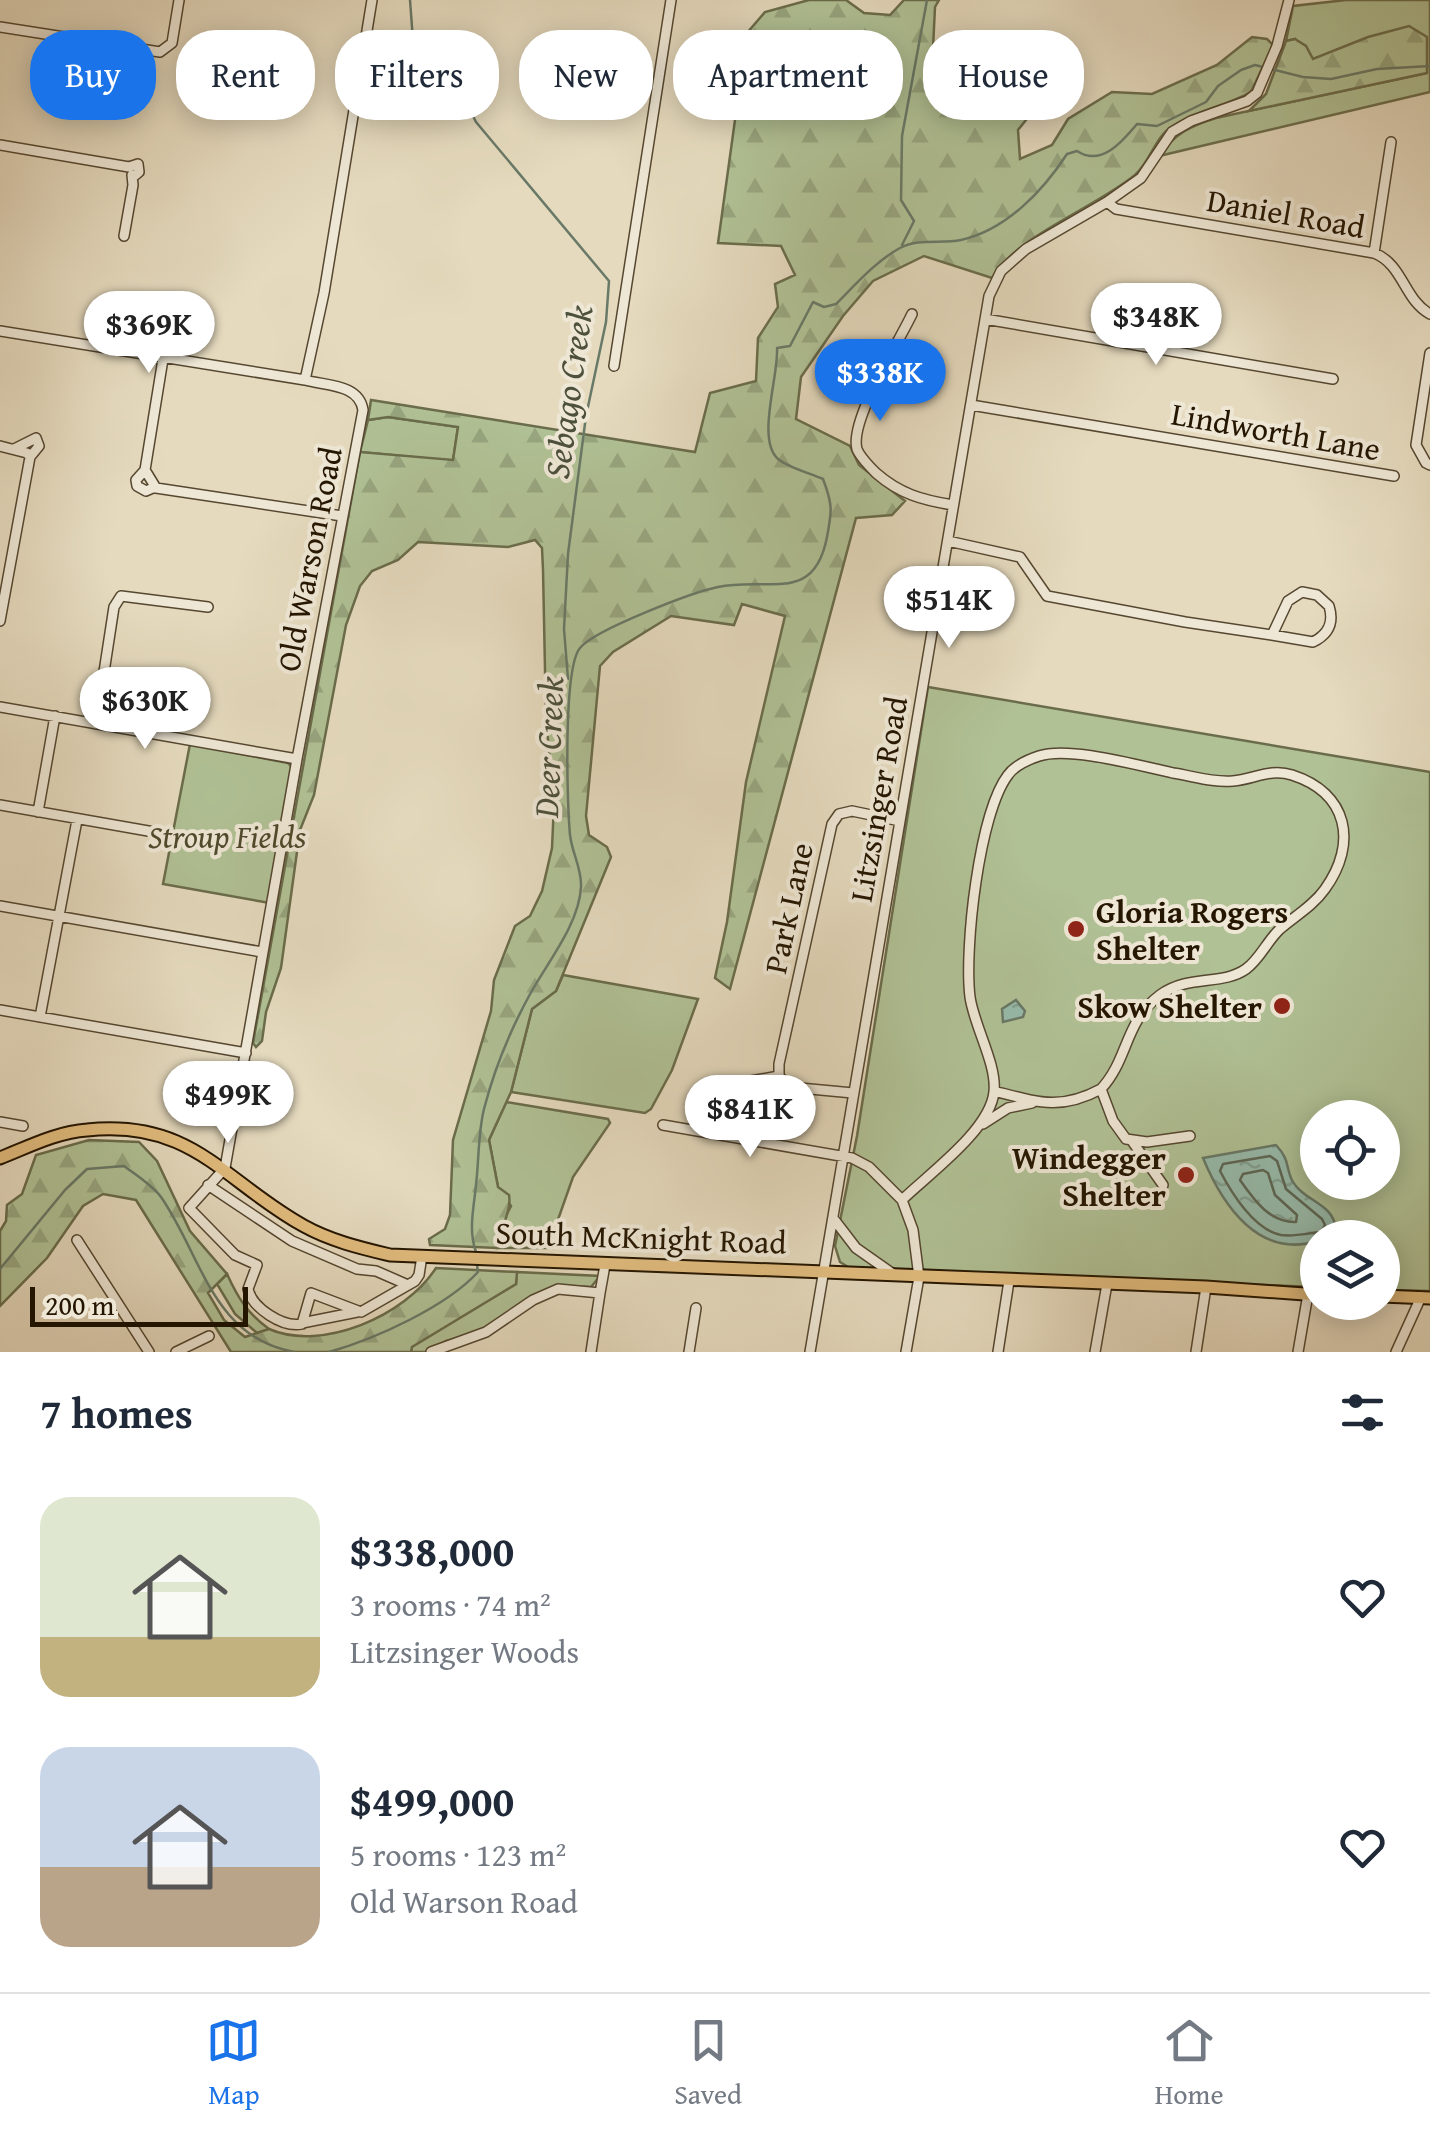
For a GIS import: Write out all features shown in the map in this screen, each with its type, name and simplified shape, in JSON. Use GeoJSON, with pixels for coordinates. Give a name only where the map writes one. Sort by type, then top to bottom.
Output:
{"type":"FeatureCollection","features":[{"type":"Feature","properties":{"kind":"main road","name":"South McKnight Road"},"geometry":{"type":"LineString","coordinates":[[0,1158],[86,1130],[121,1129],[176,1142],[225,1168],[305,1227],[345,1244],[390,1255],[1300,1293]]}},
{"type":"Feature","properties":{"kind":"main road"},"geometry":{"type":"LineString","coordinates":[[1400,1297],[1425,1298]]}},
{"type":"Feature","properties":{"kind":"street"},"geometry":{"type":"LineString","coordinates":[[0,26],[160,52],[172,43],[180,0]]}},
{"type":"Feature","properties":{"kind":"street"},"geometry":{"type":"LineString","coordinates":[[305,380],[324,293],[372,0]]}},
{"type":"Feature","properties":{"kind":"street"},"geometry":{"type":"LineString","coordinates":[[614,366],[671,0]]}},
{"type":"Feature","properties":{"kind":"street","name":"Litzsinger Road"},"geometry":{"type":"LineString","coordinates":[[810,1352],[989,296],[1002,271],[1026,249],[1141,178],[1172,132],[1190,120],[1246,102],[1257,93],[1277,46],[1289,0]]}},
{"type":"Feature","properties":{"kind":"street"},"geometry":{"type":"LineString","coordinates":[[1374,253],[1391,142]]}},
{"type":"Feature","properties":{"kind":"street"},"geometry":{"type":"LineString","coordinates":[[0,145],[131,172],[124,236]]}},
{"type":"Feature","properties":{"kind":"street","name":"Daniel Road"},"geometry":{"type":"LineString","coordinates":[[1107,202],[1116,209],[1374,253],[1392,264],[1417,305],[1430,314]]}},
{"type":"Feature","properties":{"kind":"street"},"geometry":{"type":"LineString","coordinates":[[912,314],[869,397],[856,435],[858,452],[871,468],[906,494],[953,505]]}},
{"type":"Feature","properties":{"kind":"street"},"geometry":{"type":"LineString","coordinates":[[985,320],[1332,378]]}},
{"type":"Feature","properties":{"kind":"street","name":"Old Warson Road"},"geometry":{"type":"LineString","coordinates":[[0,331],[305,380],[354,392],[363,404],[296,758],[225,1168]]}},
{"type":"Feature","properties":{"kind":"street"},"geometry":{"type":"LineString","coordinates":[[1430,353],[1416,445],[1430,465]]}},
{"type":"Feature","properties":{"kind":"street"},"geometry":{"type":"LineString","coordinates":[[163,358],[146,470],[155,487],[342,516]]}},
{"type":"Feature","properties":{"kind":"street","name":"Lindworth Lane"},"geometry":{"type":"LineString","coordinates":[[971,405],[1394,476]]}},
{"type":"Feature","properties":{"kind":"street"},"geometry":{"type":"LineString","coordinates":[[0,621],[30,460],[40,446],[36,438],[14,449]]}},
{"type":"Feature","properties":{"kind":"street"},"geometry":{"type":"LineString","coordinates":[[0,446],[14,449],[30,460]]}},
{"type":"Feature","properties":{"kind":"street"},"geometry":{"type":"LineString","coordinates":[[948,541],[1020,556],[1047,596],[1185,622],[1303,642],[1321,638],[1331,623],[1329,606],[1310,592],[1294,596],[1272,635]]}},
{"type":"Feature","properties":{"kind":"street"},"geometry":{"type":"LineString","coordinates":[[96,724],[114,607],[121,596],[208,607]]}},
{"type":"Feature","properties":{"kind":"street"},"geometry":{"type":"LineString","coordinates":[[0,707],[296,758]]}},
{"type":"Feature","properties":{"kind":"street"},"geometry":{"type":"LineString","coordinates":[[38,812],[55,716]]}},
{"type":"Feature","properties":{"kind":"street"},"geometry":{"type":"LineString","coordinates":[[902,1200],[981,1125],[1008,1108],[1061,1104],[1101,1089],[1114,1072],[1140,1013],[1162,994],[1185,981],[1236,974],[1248,968],[1277,932],[1324,890],[1338,863],[1344,830],[1341,814],[1326,792],[1281,772],[1220,782],[1070,753],[1038,756],[1014,768],[999,790],[983,836],[969,974],[972,1008],[994,1090],[981,1125]]}},
{"type":"Feature","properties":{"kind":"street"},"geometry":{"type":"LineString","coordinates":[[0,805],[171,835]]}},
{"type":"Feature","properties":{"kind":"street","name":"Park Lane"},"geometry":{"type":"LineString","coordinates":[[779,1076],[837,811],[900,821]]}},
{"type":"Feature","properties":{"kind":"street"},"geometry":{"type":"LineString","coordinates":[[40,1017],[77,820]]}},
{"type":"Feature","properties":{"kind":"street"},"geometry":{"type":"LineString","coordinates":[[0,906],[262,952]]}},
{"type":"Feature","properties":{"kind":"street"},"geometry":{"type":"LineString","coordinates":[[0,1010],[246,1053]]}},
{"type":"Feature","properties":{"kind":"street"},"geometry":{"type":"LineString","coordinates":[[751,1082],[779,1076],[789,1087],[853,1094]]}},
{"type":"Feature","properties":{"kind":"street"},"geometry":{"type":"LineString","coordinates":[[1101,1089],[1120,1134],[1132,1141],[1163,1185]]}},
{"type":"Feature","properties":{"kind":"street"},"geometry":{"type":"LineString","coordinates":[[994,1090],[1036,1103]]}},
{"type":"Feature","properties":{"kind":"street"},"geometry":{"type":"LineString","coordinates":[[0,1122],[23,1126]]}},
{"type":"Feature","properties":{"kind":"street"},"geometry":{"type":"LineString","coordinates":[[663,1124],[861,1160],[902,1200],[914,1230],[919,1277],[906,1352]]}},
{"type":"Feature","properties":{"kind":"street"},"geometry":{"type":"LineString","coordinates":[[1132,1141],[1190,1136]]}},
{"type":"Feature","properties":{"kind":"street"},"geometry":{"type":"LineString","coordinates":[[225,1168],[189,1208],[235,1255],[256,1265],[248,1296],[256,1306],[292,1326],[359,1312],[420,1275],[422,1256]]}},
{"type":"Feature","properties":{"kind":"street"},"geometry":{"type":"LineString","coordinates":[[208,1185],[292,1240],[357,1269],[408,1285]]}},
{"type":"Feature","properties":{"kind":"street"},"geometry":{"type":"LineString","coordinates":[[832,1218],[856,1248],[896,1276]]}},
{"type":"Feature","properties":{"kind":"street"},"geometry":{"type":"LineString","coordinates":[[77,1240],[149,1352]]}},
{"type":"Feature","properties":{"kind":"street"},"geometry":{"type":"LineString","coordinates":[[590,1352],[605,1265]]}},
{"type":"Feature","properties":{"kind":"street"},"geometry":{"type":"LineString","coordinates":[[998,1352],[1010,1281]]}},
{"type":"Feature","properties":{"kind":"street"},"geometry":{"type":"LineString","coordinates":[[1095,1352],[1107,1284]]}},
{"type":"Feature","properties":{"kind":"street"},"geometry":{"type":"LineString","coordinates":[[1196,1352],[1206,1287]]}},
{"type":"Feature","properties":{"kind":"street"},"geometry":{"type":"LineString","coordinates":[[431,1352],[486,1332],[533,1300],[558,1289],[600,1293]]}},
{"type":"Feature","properties":{"kind":"street"},"geometry":{"type":"LineString","coordinates":[[302,1323],[311,1293],[359,1312]]}},
{"type":"Feature","properties":{"kind":"street"},"geometry":{"type":"LineString","coordinates":[[1396,1352],[1425,1298]]}},
{"type":"Feature","properties":{"kind":"street"},"geometry":{"type":"LineString","coordinates":[[690,1352],[696,1308]]}},
{"type":"Feature","properties":{"kind":"street"},"geometry":{"type":"LineString","coordinates":[[1298,1352],[1306,1320]]}},
{"type":"Feature","properties":{"kind":"street"},"geometry":{"type":"LineString","coordinates":[[176,1352],[209,1336]]}},
{"type":"Feature","properties":{"kind":"green space"},"geometry":{"type":"Polygon","coordinates":[[[809,0],[846,0],[864,13],[890,15],[904,0],[939,0],[934,30],[923,30],[923,120],[1026,120],[1018,130],[1020,159],[1052,145],[1067,120],[1084,120],[1084,109],[1112,92],[1152,94],[1217,65],[1252,37],[1267,39],[1273,45],[1251,92],[1167,130],[1135,175],[1037,236],[1003,263],[992,278],[924,256],[873,281],[843,316],[801,377],[796,419],[850,446],[859,465],[905,501],[892,515],[856,518],[730,989],[715,978],[727,922],[746,782],[785,616],[742,604],[734,625],[671,616],[613,652],[600,666],[586,816],[589,835],[607,847],[611,857],[556,991],[532,1009],[511,1092],[489,1140],[498,1187],[509,1195],[507,1214],[497,1248],[430,1245],[429,1239],[445,1229],[450,1215],[453,1140],[491,1011],[494,980],[515,926],[530,916],[542,891],[552,848],[554,803],[546,719],[542,548],[535,540],[508,547],[418,542],[398,560],[372,571],[360,586],[346,625],[314,795],[300,830],[281,968],[266,1012],[262,1041],[256,1047],[253,1043],[360,452],[453,460],[458,427],[388,417],[368,420],[371,400],[695,452],[710,393],[756,381],[758,338],[778,307],[775,284],[795,275],[781,246],[718,243],[735,120],[903,120],[903,30],[750,30],[765,12],[809,0]]]}},
{"type":"Feature","properties":{"kind":"green space"},"geometry":{"type":"Polygon","coordinates":[[[1346,0],[1430,0],[1430,92],[1159,156],[1183,132],[1216,118],[1427,73],[1340,50],[1313,59],[1295,39],[1286,41],[1293,6],[1346,0]]]}},
{"type":"Feature","properties":{"kind":"green space"},"geometry":{"type":"Polygon","coordinates":[[[1409,26],[1427,37],[1427,73],[1249,111],[1266,94],[1286,41],[1295,39],[1306,46],[1313,59],[1409,26]]]}},
{"type":"Feature","properties":{"kind":"green space"},"geometry":{"type":"Polygon","coordinates":[[[388,417],[458,427],[453,461],[360,452],[368,420],[388,417]]]}},
{"type":"Feature","properties":{"kind":"green space"},"geometry":{"type":"Polygon","coordinates":[[[928,687],[1430,772],[1430,1291],[1400,1290],[1400,1220],[1300,1220],[1300,1286],[853,1270],[840,1262],[835,1246],[857,1136],[928,687]]]}},
{"type":"Feature","properties":{"kind":"green space","name":"Stroup Fields"},"geometry":{"type":"Polygon","coordinates":[[[190,744],[288,763],[293,768],[270,903],[163,884],[190,744]]]}},
{"type":"Feature","properties":{"kind":"green space"},"geometry":{"type":"Polygon","coordinates":[[[563,975],[698,999],[672,1070],[645,1113],[511,1092],[532,1009],[556,991],[563,975]]]}},
{"type":"Feature","properties":{"kind":"green space"},"geometry":{"type":"Polygon","coordinates":[[[506,1102],[608,1119],[610,1123],[573,1177],[548,1248],[497,1248],[500,1227],[511,1206],[498,1187],[489,1140],[506,1102]]]}},
{"type":"Feature","properties":{"kind":"green space"},"geometry":{"type":"Polygon","coordinates":[[[89,1140],[139,1142],[157,1161],[190,1231],[227,1274],[208,1293],[224,1320],[245,1337],[269,1329],[313,1336],[361,1325],[404,1301],[436,1268],[517,1272],[516,1284],[412,1347],[411,1352],[231,1352],[136,1200],[103,1194],[83,1206],[47,1258],[0,1306],[0,1231],[6,1221],[7,1205],[22,1194],[36,1155],[89,1140]]]}},
{"type":"Feature","properties":{"kind":"green space"},"geometry":{"type":"Polygon","coordinates":[[[517,1272],[600,1276],[591,1287],[569,1286],[477,1333],[446,1341],[426,1352],[411,1352],[411,1347],[516,1284],[517,1272]]]}},
{"type":"Feature","properties":{"kind":"green space"},"geometry":{"type":"Polygon","coordinates":[[[227,1274],[244,1305],[269,1329],[257,1333],[235,1314],[217,1284],[227,1274]]]}},
{"type":"Feature","properties":{"kind":"water"},"geometry":{"type":"Polygon","coordinates":[[[1016,1000],[1025,1011],[1023,1017],[1003,1022],[1002,1009],[1016,1000]]]}},
{"type":"Feature","properties":{"kind":"water"},"geometry":{"type":"Polygon","coordinates":[[[1276,1145],[1300,1190],[1300,1200],[1314,1200],[1333,1220],[1300,1220],[1300,1244],[1261,1235],[1233,1210],[1203,1158],[1276,1145]]]}},
{"type":"Feature","properties":{"kind":"waterway","name":"Sebago Creek"},"geometry":{"type":"LineString","coordinates":[[410,0],[414,54],[433,73],[459,88],[476,122],[609,281],[606,322],[586,416],[568,554],[564,629],[568,679]]}},
{"type":"Feature","properties":{"kind":"waterway"},"geometry":{"type":"LineString","coordinates":[[902,245],[914,221],[901,200],[902,136],[927,0]]}},
{"type":"Feature","properties":{"kind":"waterway","name":"Deer Creek"},"geometry":{"type":"LineString","coordinates":[[476,1252],[472,1218],[488,1094],[515,1023],[568,930],[579,901],[581,880],[570,835],[567,767],[575,661],[580,648],[589,640],[667,604],[718,587],[786,583],[812,572],[827,537],[829,495],[823,479],[778,459],[772,450],[769,423],[777,348],[790,346],[813,302],[824,307],[836,304],[874,266],[907,245],[961,240],[993,228],[1035,195],[1067,154],[1103,154],[1118,145],[1137,124],[1157,126],[1206,102],[1218,86],[1241,70],[1255,65],[1303,77],[1331,79],[1377,69],[1430,66]]}},
{"type":"Feature","properties":{"kind":"waterway","name":"Deer Creek"},"geometry":{"type":"LineString","coordinates":[[0,1269],[87,1169],[124,1166],[161,1197],[227,1312],[244,1330],[266,1343],[294,1352]]}},
{"type":"Feature","properties":{"kind":"waterway","name":"Deer Creek"},"geometry":{"type":"LineString","coordinates":[[329,1352],[388,1330],[429,1309],[464,1285],[478,1272],[477,1265]]}},
{"type":"Feature","properties":{"kind":"place","name":"Gloria Rogers Shelter"},"geometry":{"type":"Point","coordinates":[1076,929]}},
{"type":"Feature","properties":{"kind":"place","name":"Skow Shelter"},"geometry":{"type":"Point","coordinates":[1282,1006]}},
{"type":"Feature","properties":{"kind":"place","name":"Windegger Shelter"},"geometry":{"type":"Point","coordinates":[1186,1175]}}]}
